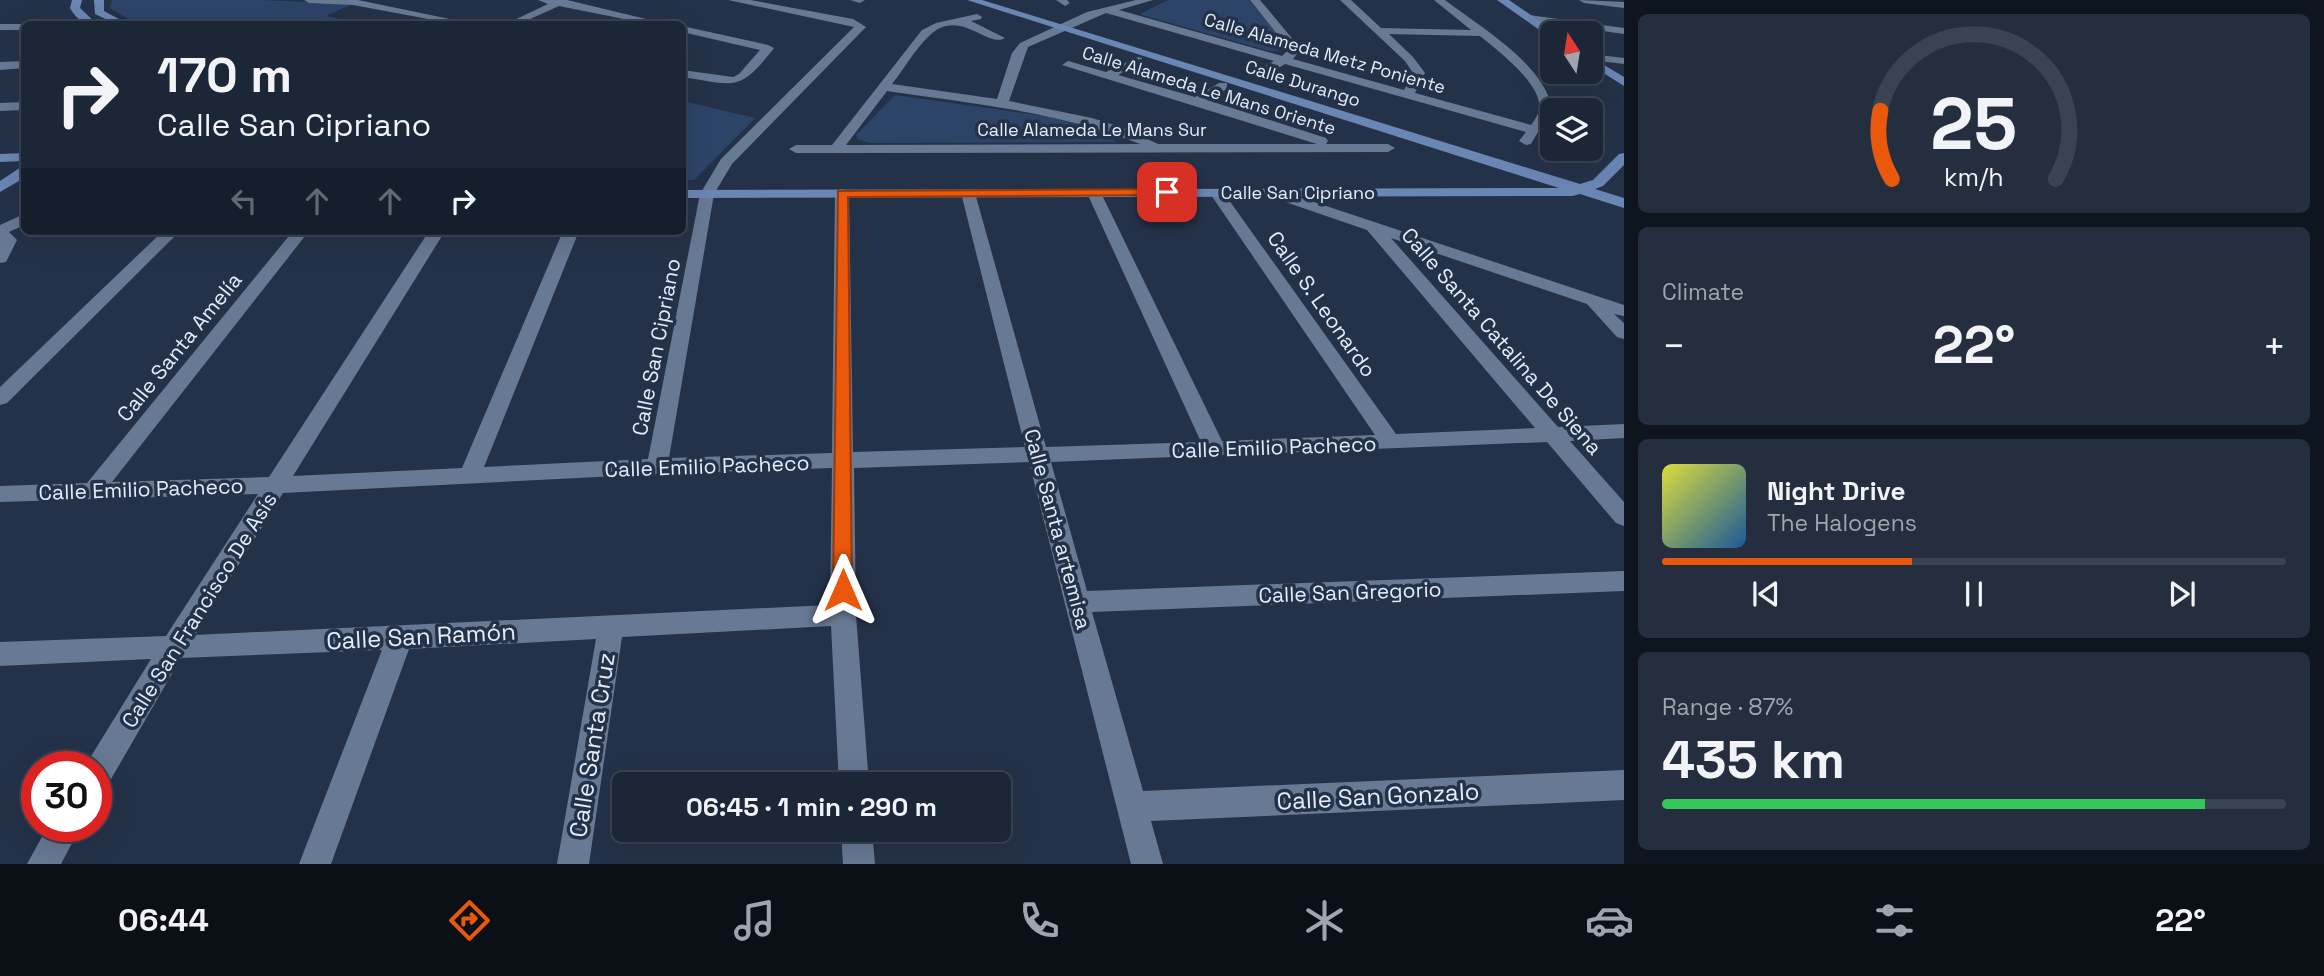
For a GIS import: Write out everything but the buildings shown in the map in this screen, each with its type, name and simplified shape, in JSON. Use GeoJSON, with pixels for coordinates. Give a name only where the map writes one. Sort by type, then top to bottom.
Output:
{"type":"FeatureCollection","features":[{"type":"Feature","properties":{"kind":"street"},"geometry":{"type":"LineString","coordinates":[[77,0],[75,8],[88,21]]}},
{"type":"Feature","properties":{"kind":"street"},"geometry":{"type":"LineString","coordinates":[[99,0],[99,12],[117,21]]}},
{"type":"Feature","properties":{"kind":"street"},"geometry":{"type":"LineString","coordinates":[[309,0],[366,4],[454,21]]}},
{"type":"Feature","properties":{"kind":"street"},"geometry":{"type":"LineString","coordinates":[[543,0],[562,1],[649,21]]}},
{"type":"Feature","properties":{"kind":"street","name":"Calle San Cipriano"},"geometry":{"type":"LineString","coordinates":[[657,467],[707,194],[726,162],[861,27],[859,24],[733,0]]}},
{"type":"Feature","properties":{"kind":"street","name":"Calle Durango"},"geometry":{"type":"LineString","coordinates":[[972,0],[1059,29],[1091,29],[1524,157]]}},
{"type":"Feature","properties":{"kind":"street","name":"Calle Durango"},"geometry":{"type":"LineString","coordinates":[[1000,0],[1075,28],[1624,201]]}},
{"type":"Feature","properties":{"kind":"street"},"geometry":{"type":"LineString","coordinates":[[1091,29],[1148,0]]}},
{"type":"Feature","properties":{"kind":"street"},"geometry":{"type":"LineString","coordinates":[[1255,0],[1295,49],[1293,55],[1263,72]]}},
{"type":"Feature","properties":{"kind":"street"},"geometry":{"type":"LineString","coordinates":[[1345,0],[1381,31],[1419,73],[1408,94]]}},
{"type":"Feature","properties":{"kind":"street"},"geometry":{"type":"LineString","coordinates":[[1439,0],[1480,33]]}},
{"type":"Feature","properties":{"kind":"street"},"geometry":{"type":"LineString","coordinates":[[1502,0],[1540,26]]}},
{"type":"Feature","properties":{"kind":"street"},"geometry":{"type":"LineString","coordinates":[[1584,0],[1624,5]]}},
{"type":"Feature","properties":{"kind":"street"},"geometry":{"type":"LineString","coordinates":[[518,21],[562,1]]}},
{"type":"Feature","properties":{"kind":"street","name":"Calle Alameda Metz Poniente"},"geometry":{"type":"LineString","coordinates":[[1075,28],[1106,10],[1124,11],[1284,60],[1408,94],[1530,135],[1546,108],[1544,96],[1537,83],[1516,60],[1480,33]]}},
{"type":"Feature","properties":{"kind":"street"},"geometry":{"type":"LineString","coordinates":[[836,149],[926,32],[940,25],[977,17]]}},
{"type":"Feature","properties":{"kind":"street"},"geometry":{"type":"LineString","coordinates":[[1529,18],[1624,32]]}},
{"type":"Feature","properties":{"kind":"street"},"geometry":{"type":"LineString","coordinates":[[959,20],[999,38]]}},
{"type":"Feature","properties":{"kind":"street"},"geometry":{"type":"LineString","coordinates":[[0,27],[21,27]]}},
{"type":"Feature","properties":{"kind":"street"},"geometry":{"type":"LineString","coordinates":[[1017,58],[1038,52],[1075,28]]}},
{"type":"Feature","properties":{"kind":"street"},"geometry":{"type":"LineString","coordinates":[[1001,105],[1020,49],[1059,29]]}},
{"type":"Feature","properties":{"kind":"street"},"geometry":{"type":"LineString","coordinates":[[686,30],[768,48],[743,77],[734,81],[686,74]]}},
{"type":"Feature","properties":{"kind":"street"},"geometry":{"type":"LineString","coordinates":[[1381,31],[1480,33]]}},
{"type":"Feature","properties":{"kind":"street"},"geometry":{"type":"LineString","coordinates":[[1177,47],[1199,35]]}},
{"type":"Feature","properties":{"kind":"street"},"geometry":{"type":"LineString","coordinates":[[1034,40],[1051,45]]}},
{"type":"Feature","properties":{"kind":"street"},"geometry":{"type":"LineString","coordinates":[[1603,59],[1624,61]]}},
{"type":"Feature","properties":{"kind":"street"},"geometry":{"type":"LineString","coordinates":[[1109,75],[1138,60]]}},
{"type":"Feature","properties":{"kind":"street"},"geometry":{"type":"LineString","coordinates":[[0,66],[21,65]]}},
{"type":"Feature","properties":{"kind":"street","name":"Calle Alameda Le Mans Oriente"},"geometry":{"type":"LineString","coordinates":[[1068,65],[1197,101],[1339,148]]}},
{"type":"Feature","properties":{"kind":"street"},"geometry":{"type":"LineString","coordinates":[[1603,67],[1624,82]]}},
{"type":"Feature","properties":{"kind":"street"},"geometry":{"type":"LineString","coordinates":[[1197,101],[1223,86]]}},
{"type":"Feature","properties":{"kind":"street"},"geometry":{"type":"LineString","coordinates":[[884,87],[1098,122],[1158,148]]}},
{"type":"Feature","properties":{"kind":"street"},"geometry":{"type":"LineString","coordinates":[[0,107],[21,106]]}},
{"type":"Feature","properties":{"kind":"street","name":"Calle Alameda Le Mans Sur"},"geometry":{"type":"LineString","coordinates":[[796,149],[1388,148]]}},
{"type":"Feature","properties":{"kind":"street","name":"Calle San Cipriano"},"geometry":{"type":"LineString","coordinates":[[686,194],[1562,192],[1598,183],[1624,157]]}},
{"type":"Feature","properties":{"kind":"street"},"geometry":{"type":"LineString","coordinates":[[0,158],[21,166]]}},
{"type":"Feature","properties":{"kind":"street"},"geometry":{"type":"LineString","coordinates":[[0,172],[21,168]]}},
{"type":"Feature","properties":{"kind":"street"},"geometry":{"type":"LineString","coordinates":[[0,188],[21,170]]}},
{"type":"Feature","properties":{"kind":"street","name":"Calle Durango"},"geometry":{"type":"LineString","coordinates":[[1573,173],[1598,183],[1624,201]]}},
{"type":"Feature","properties":{"kind":"street"},"geometry":{"type":"LineString","coordinates":[[1094,192],[1216,449]]}},
{"type":"Feature","properties":{"kind":"street","name":"Calle S. Leonardo"},"geometry":{"type":"LineString","coordinates":[[1216,192],[1391,442]]}},
{"type":"Feature","properties":{"kind":"street"},"geometry":{"type":"LineString","coordinates":[[1270,192],[1624,311]]}},
{"type":"Feature","properties":{"kind":"street"},"geometry":{"type":"LineString","coordinates":[[842,193],[843,615],[853,772]]}},
{"type":"Feature","properties":{"kind":"street","name":"Calle Santa artemisa"},"geometry":{"type":"LineString","coordinates":[[968,193],[1147,864]]}},
{"type":"Feature","properties":{"kind":"street"},"geometry":{"type":"LineString","coordinates":[[0,258],[9,240],[0,232],[21,221]]}},
{"type":"Feature","properties":{"kind":"street","name":"Calle Santa Catalina De Siena"},"geometry":{"type":"LineString","coordinates":[[1373,227],[1624,517]]}},
{"type":"Feature","properties":{"kind":"street"},"geometry":{"type":"LineString","coordinates":[[0,398],[168,235]]}},
{"type":"Feature","properties":{"kind":"street","name":"Calle Santa Amelía"},"geometry":{"type":"LineString","coordinates":[[93,491],[298,235]]}},
{"type":"Feature","properties":{"kind":"street","name":"Calle San Francisco De Asís"},"geometry":{"type":"LineString","coordinates":[[111,751],[174,646],[434,235]]}},
{"type":"Feature","properties":{"kind":"street"},"geometry":{"type":"LineString","coordinates":[[469,477],[569,235]]}},
{"type":"Feature","properties":{"kind":"street"},"geometry":{"type":"LineString","coordinates":[[1591,301],[1624,333]]}},
{"type":"Feature","properties":{"kind":"street","name":"Calle Emilio Pacheco"},"geometry":{"type":"LineString","coordinates":[[0,494],[278,485],[657,467],[1216,449],[1624,431]]}},
{"type":"Feature","properties":{"kind":"street","name":"Calle San Gregorio"},"geometry":{"type":"LineString","coordinates":[[1077,602],[1624,582]]}},
{"type":"Feature","properties":{"kind":"street","name":"Calle San Ramón"},"geometry":{"type":"LineString","coordinates":[[0,654],[400,638],[843,615]]}},
{"type":"Feature","properties":{"kind":"street","name":"Calle Santa Cruz"},"geometry":{"type":"LineString","coordinates":[[573,864],[611,627]]}},
{"type":"Feature","properties":{"kind":"street"},"geometry":{"type":"LineString","coordinates":[[315,864],[400,638]]}},
{"type":"Feature","properties":{"kind":"street","name":"Calle San Gonzalo"},"geometry":{"type":"LineString","coordinates":[[1132,807],[1624,785]]}},
{"type":"Feature","properties":{"kind":"street"},"geometry":{"type":"LineString","coordinates":[[43,864],[56,842]]}},
{"type":"Feature","properties":{"kind":"street"},"geometry":{"type":"LineString","coordinates":[[858,842],[859,864]]}},
{"type":"Feature","properties":{"kind":"shaded area"},"geometry":{"type":"Polygon","coordinates":[[[112,0],[262,0],[350,5],[326,16],[349,21],[132,21],[110,8],[112,0]]]}},
{"type":"Feature","properties":{"kind":"shaded area"},"geometry":{"type":"Polygon","coordinates":[[[1168,0],[1249,0],[1291,50],[1269,51],[1142,15],[1168,0]]]}},
{"type":"Feature","properties":{"kind":"shaded area"},"geometry":{"type":"Polygon","coordinates":[[[895,95],[1059,118],[1107,131],[1115,142],[870,143],[859,140],[856,135],[895,95]]]}},
{"type":"Feature","properties":{"kind":"shaded area"},"geometry":{"type":"Polygon","coordinates":[[[686,102],[755,118],[694,180],[686,180],[686,102]]]}},
{"type":"Feature","properties":{"kind":"route"},"geometry":{"type":"LineString","coordinates":[[843,590],[842,193],[1167,192]]}}]}
